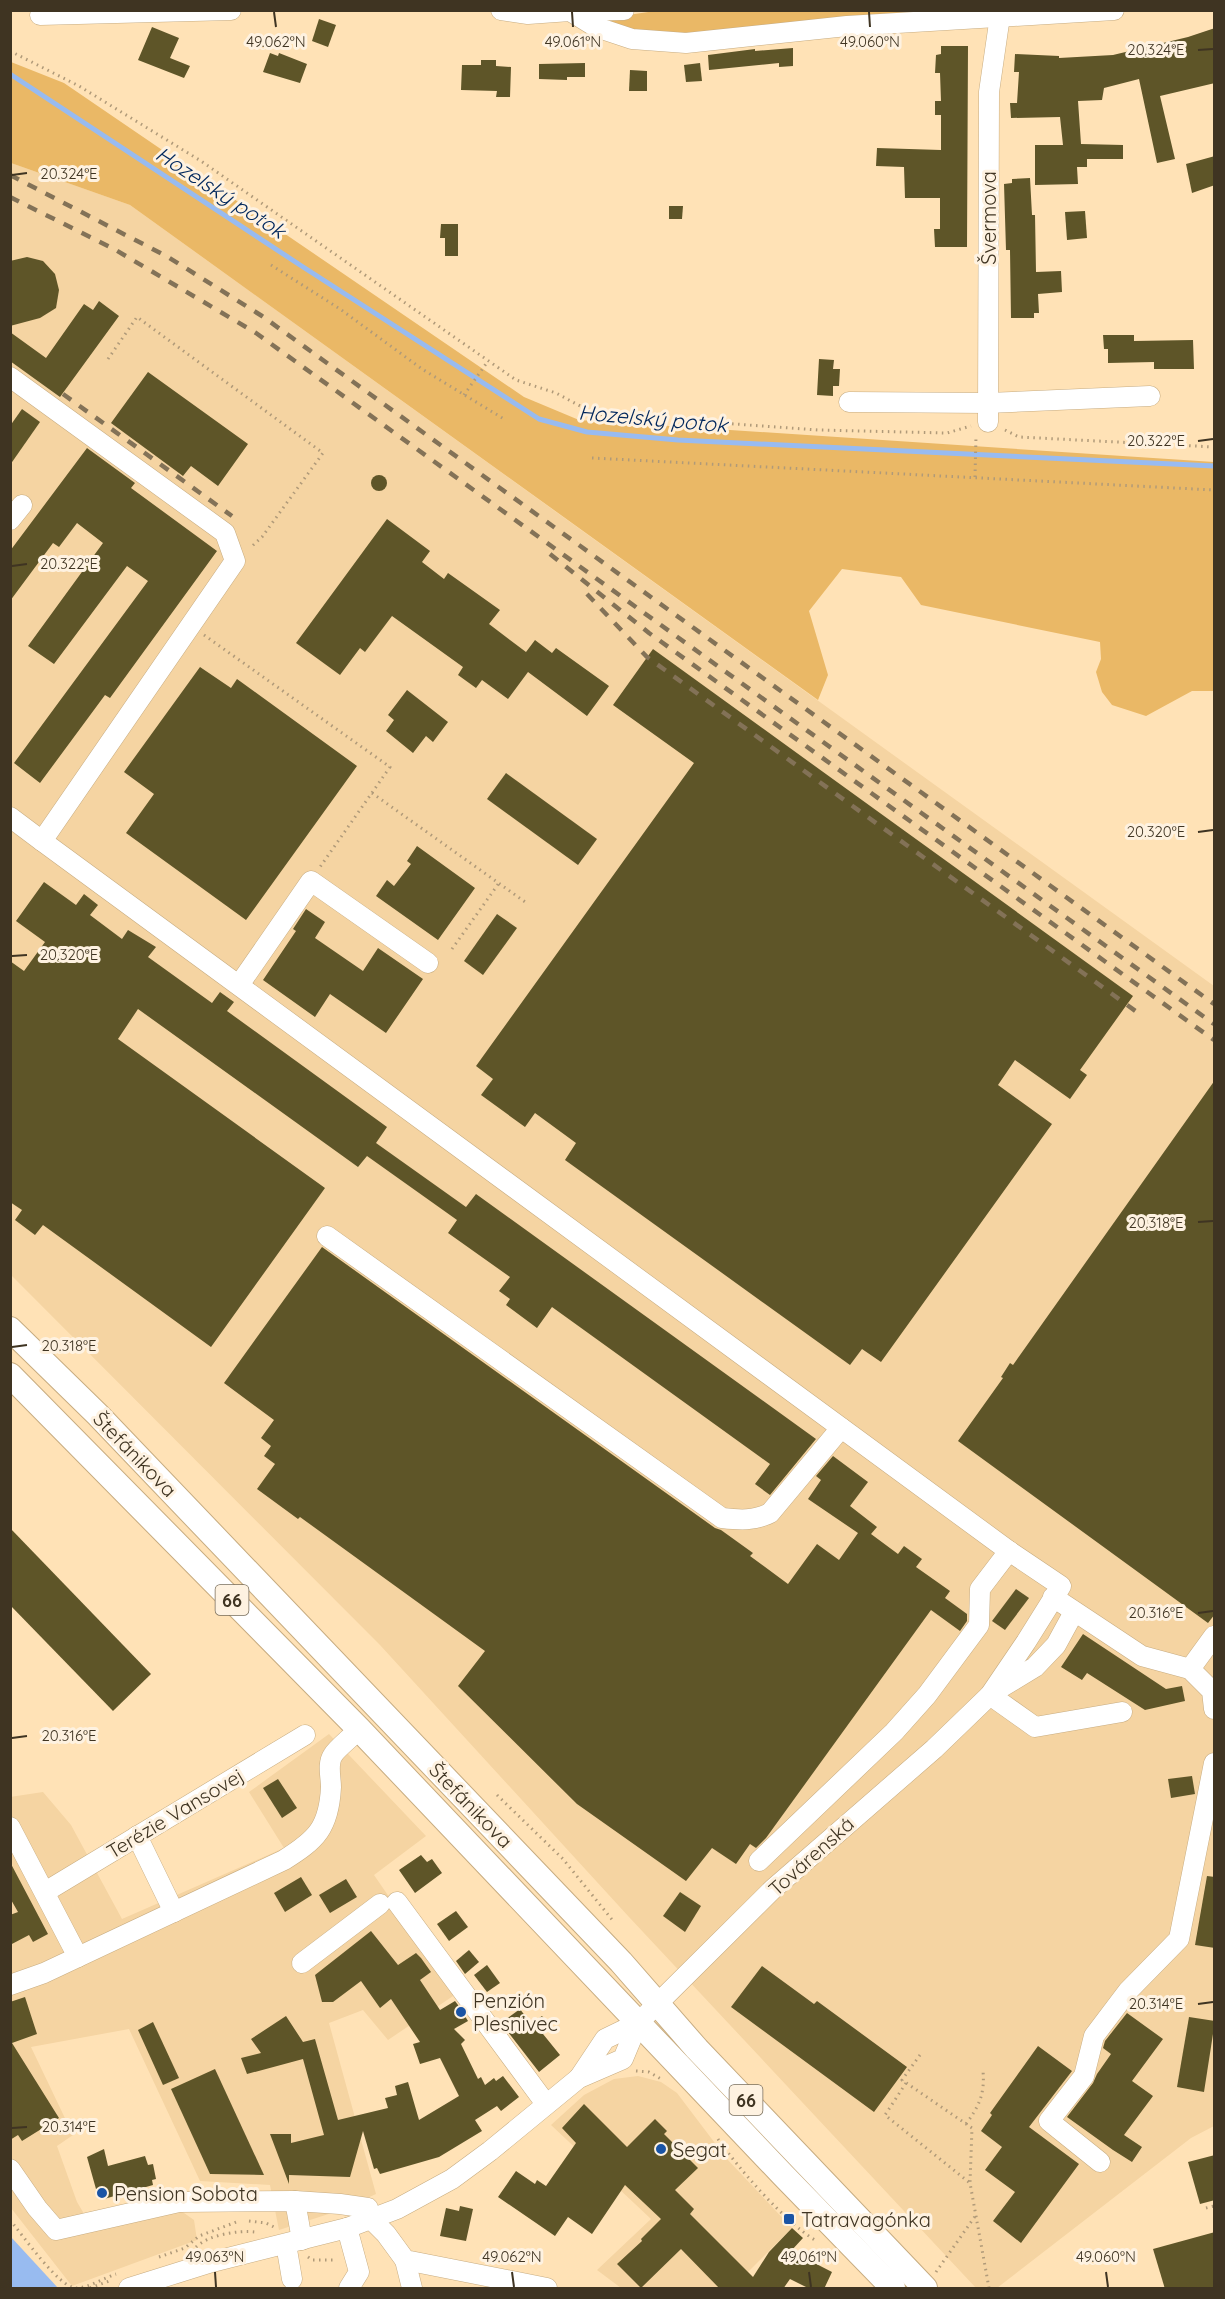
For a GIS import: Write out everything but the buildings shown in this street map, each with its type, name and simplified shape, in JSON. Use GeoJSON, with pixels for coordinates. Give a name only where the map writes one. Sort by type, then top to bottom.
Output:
{"type":"FeatureCollection","features":[{"type":"Feature","properties":{"kind":"main road","name":"Štefánikova"},"geometry":{"type":"LineString","coordinates":[[10,1329],[98,1415],[621,1962],[697,2049],[930,2281]]}},
{"type":"Feature","properties":{"kind":"main road","name":"Štefánikova"},"geometry":{"type":"LineString","coordinates":[[10,1375],[359,1729],[893,2289]]}},
{"type":"Feature","properties":{"kind":"street"},"geometry":{"type":"LineString","coordinates":[[40,15],[231,10]]}},
{"type":"Feature","properties":{"kind":"street"},"geometry":{"type":"LineString","coordinates":[[501,10],[528,14],[624,10]]}},
{"type":"Feature","properties":{"kind":"street"},"geometry":{"type":"LineString","coordinates":[[570,11],[596,27],[632,39],[686,43],[847,26],[1114,10]]}},
{"type":"Feature","properties":{"kind":"street","name":"Švermova"},"geometry":{"type":"LineString","coordinates":[[984,417],[989,92],[1000,16]]}},
{"type":"Feature","properties":{"kind":"street"},"geometry":{"type":"LineString","coordinates":[[10,377],[225,533],[235,561],[42,841]]}},
{"type":"Feature","properties":{"kind":"street"},"geometry":{"type":"LineString","coordinates":[[849,402],[984,417],[1150,396]]}},
{"type":"Feature","properties":{"kind":"street"},"geometry":{"type":"LineString","coordinates":[[10,817],[1009,1551],[1061,1586],[990,1695]]}},
{"type":"Feature","properties":{"kind":"street"},"geometry":{"type":"LineString","coordinates":[[239,985],[311,880],[428,963]]}},
{"type":"Feature","properties":{"kind":"street"},"geometry":{"type":"LineString","coordinates":[[327,1236],[722,1518],[744,1521],[770,1513],[841,1428]]}},
{"type":"Feature","properties":{"kind":"street"},"geometry":{"type":"LineString","coordinates":[[759,1862],[894,1732],[927,1695],[979,1625],[980,1588],[1009,1551]]}},
{"type":"Feature","properties":{"kind":"street"},"geometry":{"type":"LineString","coordinates":[[1053,1597],[1142,1656],[1190,1669],[1214,1696]]}},
{"type":"Feature","properties":{"kind":"street"},"geometry":{"type":"LineString","coordinates":[[990,1695],[1035,1667],[1056,1645],[1074,1612]]}},
{"type":"Feature","properties":{"kind":"street"},"geometry":{"type":"LineString","coordinates":[[1190,1669],[1215,1636]]}},
{"type":"Feature","properties":{"kind":"street"},"geometry":{"type":"LineString","coordinates":[[990,1695],[1035,1727],[1122,1712]]}},
{"type":"Feature","properties":{"kind":"street","name":"Továrenská"},"geometry":{"type":"LineString","coordinates":[[579,2078],[605,2039],[638,2023],[773,1889],[934,1749],[990,1695]]}},
{"type":"Feature","properties":{"kind":"street"},"geometry":{"type":"LineString","coordinates":[[10,1985],[44,1973],[174,1912],[284,1860],[310,1844],[326,1820],[331,1787],[330,1766],[333,1755],[359,1729]]}},
{"type":"Feature","properties":{"kind":"street","name":"Terézie Vansovej"},"geometry":{"type":"LineString","coordinates":[[45,1892],[305,1735]]}},
{"type":"Feature","properties":{"kind":"street"},"geometry":{"type":"LineString","coordinates":[[1100,2162],[1049,2121],[1084,2076],[1094,2036],[1128,1991],[1179,1939],[1215,1763]]}},
{"type":"Feature","properties":{"kind":"street"},"geometry":{"type":"LineString","coordinates":[[10,1827],[78,1957]]}},
{"type":"Feature","properties":{"kind":"street"},"geometry":{"type":"LineString","coordinates":[[137,1836],[174,1912]]}},
{"type":"Feature","properties":{"kind":"street"},"geometry":{"type":"LineString","coordinates":[[302,1963],[388,1903],[546,2104]]}},
{"type":"Feature","properties":{"kind":"street","name":"Továrenská"},"geometry":{"type":"LineString","coordinates":[[126,2280],[176,2272],[290,2238],[347,2228],[370,2214],[425,2195],[452,2179],[579,2078],[623,2059],[638,2023]]}},
{"type":"Feature","properties":{"kind":"street"},"geometry":{"type":"LineString","coordinates":[[10,2169],[37,2208],[56,2230],[178,2202],[295,2201],[340,2204],[370,2214],[405,2260],[412,2289]]}},
{"type":"Feature","properties":{"kind":"street"},"geometry":{"type":"LineString","coordinates":[[292,2279],[290,2238],[295,2201]]}},
{"type":"Feature","properties":{"kind":"street"},"geometry":{"type":"LineString","coordinates":[[347,2228],[360,2272],[349,2289]]}},
{"type":"Feature","properties":{"kind":"street"},"geometry":{"type":"LineString","coordinates":[[405,2260],[547,2289]]}},
{"type":"Feature","properties":{"kind":"path"},"geometry":{"type":"LineString","coordinates":[[10,51],[79,86],[201,161],[516,380],[556,393],[596,414],[818,430],[947,432],[984,417]]}},
{"type":"Feature","properties":{"kind":"path"},"geometry":{"type":"LineString","coordinates":[[271,265],[340,309],[422,369],[504,419]]}},
{"type":"Feature","properties":{"kind":"path"},"geometry":{"type":"LineString","coordinates":[[108,359],[137,317],[323,453],[262,537],[235,561]]}},
{"type":"Feature","properties":{"kind":"path"},"geometry":{"type":"LineString","coordinates":[[464,395],[488,361]]}},
{"type":"Feature","properties":{"kind":"path"},"geometry":{"type":"LineString","coordinates":[[984,417],[1019,436],[1215,447]]}},
{"type":"Feature","properties":{"kind":"path"},"geometry":{"type":"LineString","coordinates":[[975,478],[984,417]]}},
{"type":"Feature","properties":{"kind":"path"},"geometry":{"type":"LineString","coordinates":[[592,458],[1215,490]]}},
{"type":"Feature","properties":{"kind":"path"},"geometry":{"type":"LineString","coordinates":[[191,626],[390,767],[311,880]]}},
{"type":"Feature","properties":{"kind":"path"},"geometry":{"type":"LineString","coordinates":[[372,793],[528,904]]}},
{"type":"Feature","properties":{"kind":"path"},"geometry":{"type":"LineString","coordinates":[[452,950],[499,883]]}},
{"type":"Feature","properties":{"kind":"path"},"geometry":{"type":"LineString","coordinates":[[497,1795],[563,1859],[614,1922]]}},
{"type":"Feature","properties":{"kind":"path"},"geometry":{"type":"LineString","coordinates":[[920,2055],[902,2080],[972,2128],[970,2183],[990,2289]]}},
{"type":"Feature","properties":{"kind":"path"},"geometry":{"type":"LineString","coordinates":[[623,2059],[628,2071],[649,2072],[669,2083]]}},
{"type":"Feature","properties":{"kind":"path"},"geometry":{"type":"LineString","coordinates":[[966,2124],[979,2106],[984,2080],[983,2071]]}},
{"type":"Feature","properties":{"kind":"path"},"geometry":{"type":"LineString","coordinates":[[906,2083],[885,2115],[970,2183]]}},
{"type":"Feature","properties":{"kind":"path"},"geometry":{"type":"LineString","coordinates":[[716,2136],[733,2161],[789,2218],[806,2235],[823,2244]]}},
{"type":"Feature","properties":{"kind":"path"},"geometry":{"type":"LineString","coordinates":[[1206,2208],[1215,2206]]}},
{"type":"Feature","properties":{"kind":"path"},"geometry":{"type":"LineString","coordinates":[[930,2281],[976,2215]]}},
{"type":"Feature","properties":{"kind":"path"},"geometry":{"type":"LineString","coordinates":[[10,2220],[54,2273],[69,2286],[76,2288],[126,2280]]}},
{"type":"Feature","properties":{"kind":"path"},"geometry":{"type":"LineString","coordinates":[[153,2259],[185,2248],[199,2236],[241,2221],[266,2223],[290,2238]]}},
{"type":"Feature","properties":{"kind":"shaded area"},"geometry":{"type":"Polygon","coordinates":[[[662,10],[951,11],[687,36],[635,32],[603,23],[602,15],[621,16],[662,10]]]}},
{"type":"Feature","properties":{"kind":"shaded area"},"geometry":{"type":"Polygon","coordinates":[[[11,62],[64,83],[524,397],[579,420],[1214,462],[1214,691],[1192,691],[1146,716],[1112,705],[1102,692],[1096,672],[1101,659],[1100,642],[921,605],[901,577],[842,569],[809,611],[828,675],[818,700],[130,205],[11,163],[11,62]]]}},
{"type":"Feature","properties":{"kind":"shaded area","name":"Tatravagónka"},"geometry":{"type":"Polygon","coordinates":[[[11,163],[130,205],[1214,986],[1214,2126],[1191,2138],[997,2288],[976,2288],[629,1917],[380,1645],[11,1275],[11,163]]]}},
{"type":"Feature","properties":{"kind":"shaded area"},"geometry":{"type":"Polygon","coordinates":[[[329,1734],[426,1836],[374,1875],[456,1994],[388,2040],[363,2010],[329,2023],[376,2194],[341,2210],[279,2230],[270,2185],[200,2181],[129,2029],[31,2047],[73,2135],[57,2146],[77,2202],[92,2227],[174,2206],[194,2220],[197,2240],[72,2286],[11,2208],[10,1797],[43,1792],[71,1825],[122,1919],[284,1848],[249,1792],[329,1734]]]}},
{"type":"Feature","properties":{"kind":"shaded area"},"geometry":{"type":"Polygon","coordinates":[[[638,2076],[661,2082],[677,2093],[727,2159],[792,2228],[732,2288],[621,2288],[597,2270],[651,2219],[551,2125],[584,2095],[614,2079],[638,2076]]]}},
{"type":"Feature","properties":{"kind":"water"},"geometry":{"type":"Polygon","coordinates":[[[11,2237],[58,2288],[11,2288],[11,2237]]]}},
{"type":"Feature","properties":{"kind":"waterway","name":"Hozelský potok"},"geometry":{"type":"LineString","coordinates":[[10,74],[539,419],[587,432],[678,440],[1214,466]]}},
{"type":"Feature","properties":{"kind":"railway"},"geometry":{"type":"LineString","coordinates":[[10,175],[168,257],[262,316],[1214,1004]]}},
{"type":"Feature","properties":{"kind":"railway"},"geometry":{"type":"LineString","coordinates":[[10,197],[114,249],[256,333],[1214,1024]]}},
{"type":"Feature","properties":{"kind":"railway"},"geometry":{"type":"LineString","coordinates":[[63,394],[232,516]]}},
{"type":"Feature","properties":{"kind":"railway"},"geometry":{"type":"LineString","coordinates":[[550,554],[649,633],[1214,1040]]}},
{"type":"Feature","properties":{"kind":"railway"},"geometry":{"type":"LineString","coordinates":[[587,594],[647,657],[1141,1015]]}},
{"type":"Feature","properties":{"kind":"place","name":"Penzión Plesnivec"},"geometry":{"type":"Point","coordinates":[461,2012]}},
{"type":"Feature","properties":{"kind":"place","name":"Segat"},"geometry":{"type":"Point","coordinates":[661,2149]}},
{"type":"Feature","properties":{"kind":"place","name":"Pension Sobota"},"geometry":{"type":"Point","coordinates":[102,2193]}},
{"type":"Feature","properties":{"kind":"place","name":"Tatravagónka"},"geometry":{"type":"Point","coordinates":[789,2219]}}]}
